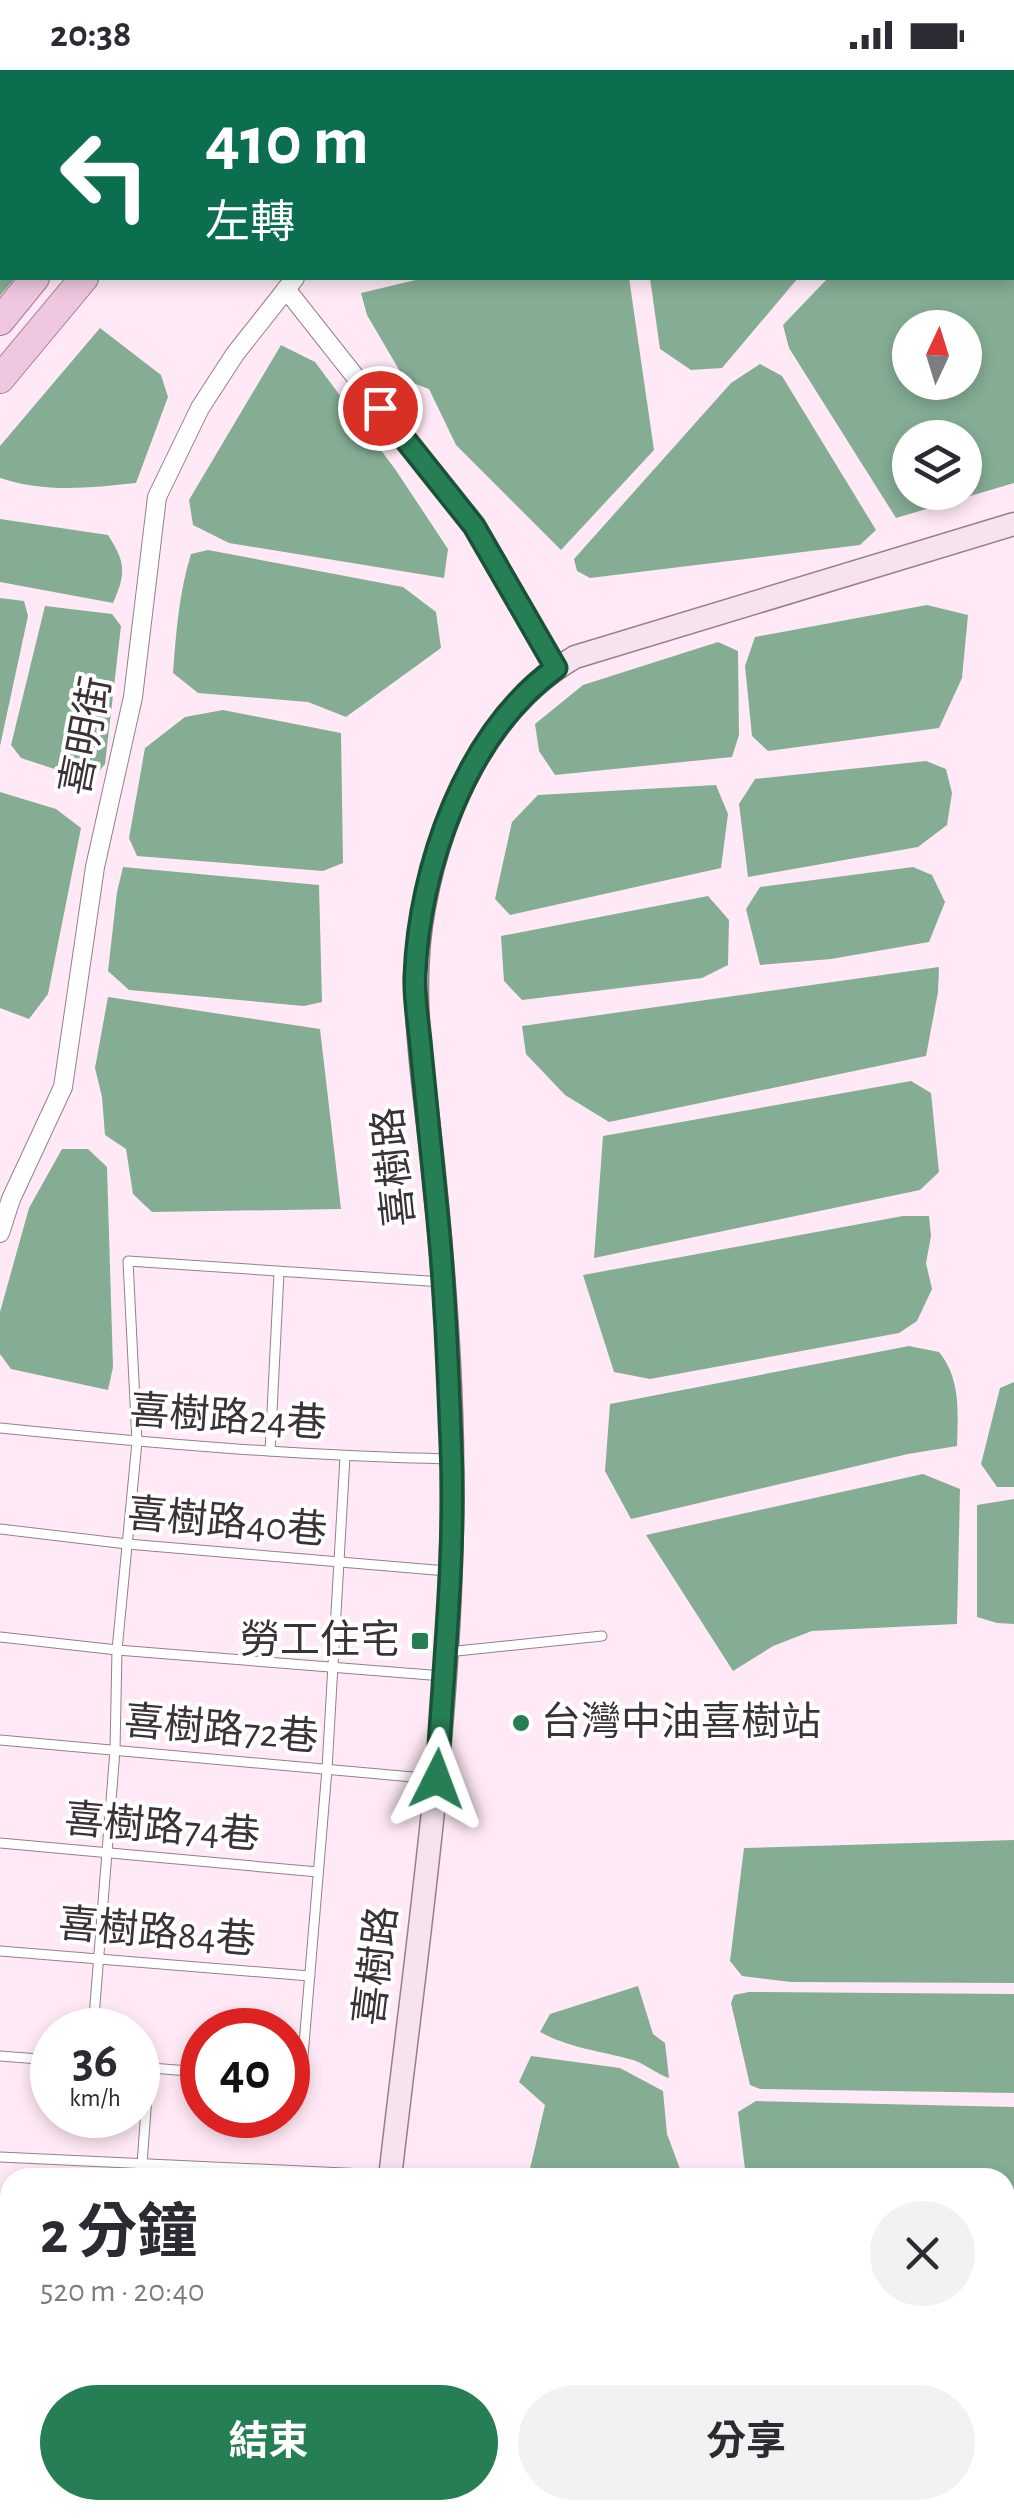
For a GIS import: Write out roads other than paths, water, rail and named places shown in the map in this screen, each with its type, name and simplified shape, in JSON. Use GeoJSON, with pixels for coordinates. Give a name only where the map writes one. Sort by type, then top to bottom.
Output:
{"type":"FeatureCollection","features":[{"type":"Feature","properties":{"kind":"main road"},"geometry":{"type":"LineString","coordinates":[[0,321],[33,280]]}},
{"type":"Feature","properties":{"kind":"main road"},"geometry":{"type":"LineString","coordinates":[[0,379],[82,280]]}},
{"type":"Feature","properties":{"kind":"street"},"geometry":{"type":"LineString","coordinates":[[290,283],[474,526],[556,668]]}},
{"type":"Feature","properties":{"kind":"street","name":"喜明街"},"geometry":{"type":"LineString","coordinates":[[0,1233],[11,1199],[63,1087],[95,866],[133,697],[156,498],[200,408],[235,354],[290,283]]}},
{"type":"Feature","properties":{"kind":"street","name":"喜樹路"},"geometry":{"type":"LineString","coordinates":[[391,2168],[437,1779],[450,1571],[452,1459],[444,1282],[415,976],[423,910],[458,790],[497,729],[542,678],[576,657],[1014,524]]}},
{"type":"Feature","properties":{"kind":"lane"},"geometry":{"type":"LineString","coordinates":[[95,2008],[115,1750],[118,1650],[137,1442],[128,1261],[444,1282]]}},
{"type":"Feature","properties":{"kind":"lane"},"geometry":{"type":"LineString","coordinates":[[270,1451],[278,1273]]}},
{"type":"Feature","properties":{"kind":"lane","name":"喜樹路24巷"},"geometry":{"type":"LineString","coordinates":[[0,1428],[137,1442],[452,1459]]}},
{"type":"Feature","properties":{"kind":"lane"},"geometry":{"type":"LineString","coordinates":[[307,2008],[327,1769],[345,1456]]}},
{"type":"Feature","properties":{"kind":"lane","name":"喜樹路40巷"},"geometry":{"type":"LineString","coordinates":[[0,1530],[338,1564],[450,1571]]}},
{"type":"Feature","properties":{"kind":"lane"},"geometry":{"type":"LineString","coordinates":[[0,1637],[118,1650],[331,1665],[444,1664],[602,1636]]}},
{"type":"Feature","properties":{"kind":"lane","name":"喜樹路72巷"},"geometry":{"type":"LineString","coordinates":[[0,1740],[437,1779]]}},
{"type":"Feature","properties":{"kind":"lane","name":"喜樹路74巷"},"geometry":{"type":"LineString","coordinates":[[0,1844],[318,1872]]}},
{"type":"Feature","properties":{"kind":"lane","name":"喜樹路84巷"},"geometry":{"type":"LineString","coordinates":[[0,1951],[310,1976]]}},
{"type":"Feature","properties":{"kind":"lane"},"geometry":{"type":"LineString","coordinates":[[0,2056],[30,2058]]}},
{"type":"Feature","properties":{"kind":"lane"},"geometry":{"type":"LineString","coordinates":[[142,2138],[142,2166]]}},
{"type":"Feature","properties":{"kind":"lane"},"geometry":{"type":"LineString","coordinates":[[0,2157],[192,2168]]}},
{"type":"Feature","properties":{"kind":"place","name":"勞工住宅"},"geometry":{"type":"Point","coordinates":[420,1641]}},
{"type":"Feature","properties":{"kind":"place","name":"台灣中油喜樹站"},"geometry":{"type":"Point","coordinates":[521,1723]}}]}
